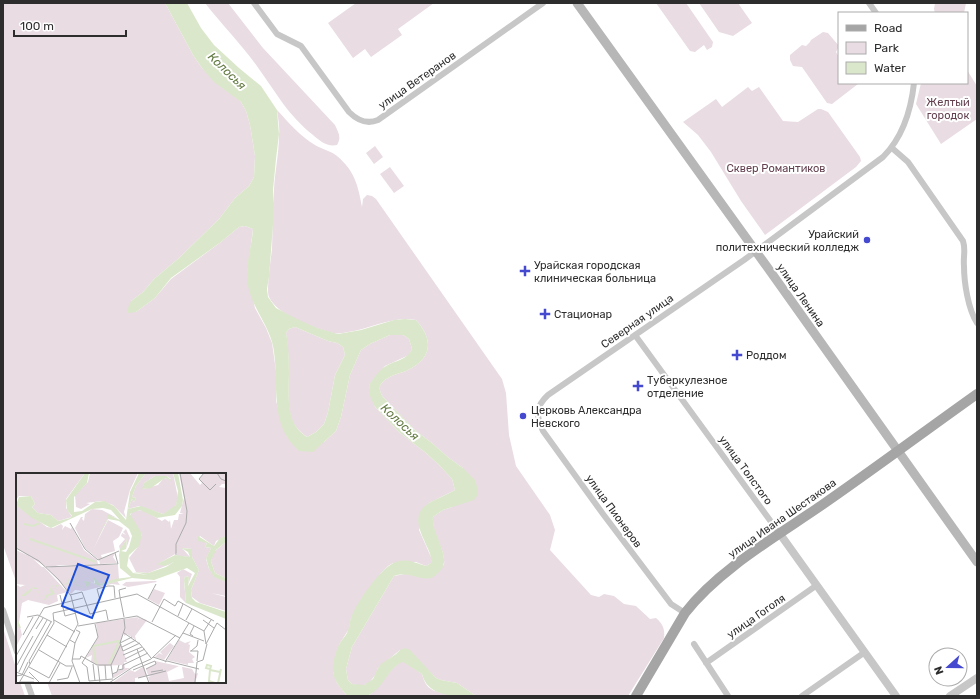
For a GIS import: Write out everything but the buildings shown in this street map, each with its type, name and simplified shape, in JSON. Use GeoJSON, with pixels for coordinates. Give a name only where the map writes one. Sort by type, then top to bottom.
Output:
{"type":"FeatureCollection","features":[{"type":"Feature","properties":{"kind":"main road","name":"улица Ленина"},"geometry":{"type":"LineString","coordinates":[[576,3],[756,251],[977,562]]}},
{"type":"Feature","properties":{"kind":"main road","name":"улица Ивана Шестакова"},"geometry":{"type":"LineString","coordinates":[[636,696],[685,613],[708,588],[746,558],[977,394]]}},
{"type":"Feature","properties":{"kind":"street","name":"улица Ветеранов"},"geometry":{"type":"LineString","coordinates":[[254,3],[277,34],[301,46],[352,115],[362,122],[374,122],[543,3]]}},
{"type":"Feature","properties":{"kind":"street"},"geometry":{"type":"LineString","coordinates":[[869,3],[875,12]]}},
{"type":"Feature","properties":{"kind":"street","name":"Северная улица"},"geometry":{"type":"LineString","coordinates":[[537,413],[542,401],[548,395],[756,251],[872,167],[892,148],[898,139],[907,119],[911,105],[914,84]]}},
{"type":"Feature","properties":{"kind":"street"},"geometry":{"type":"LineString","coordinates":[[892,148],[908,162],[962,241],[965,251],[964,266],[969,304],[972,316],[977,323]]}},
{"type":"Feature","properties":{"kind":"street","name":"улица Толстого"},"geometry":{"type":"LineString","coordinates":[[635,335],[896,696]]}},
{"type":"Feature","properties":{"kind":"street","name":"улица Пионеров"},"geometry":{"type":"LineString","coordinates":[[537,413],[543,431],[603,514],[671,604],[685,613]]}},
{"type":"Feature","properties":{"kind":"street","name":"улица Гоголя"},"geometry":{"type":"LineString","coordinates":[[706,663],[817,585]]}},
{"type":"Feature","properties":{"kind":"street"},"geometry":{"type":"LineString","coordinates":[[3,610],[16,649]]}},
{"type":"Feature","properties":{"kind":"street"},"geometry":{"type":"LineString","coordinates":[[694,644],[728,696]]}},
{"type":"Feature","properties":{"kind":"street"},"geometry":{"type":"LineString","coordinates":[[802,696],[865,652]]}},
{"type":"Feature","properties":{"kind":"street"},"geometry":{"type":"LineString","coordinates":[[950,696],[977,678]]}},
{"type":"Feature","properties":{"kind":"street"},"geometry":{"type":"LineString","coordinates":[[27,683],[32,696]]}},
{"type":"Feature","properties":{"kind":"green space"},"geometry":{"type":"Polygon","coordinates":[[[3,3],[165,3],[193,55],[202,68],[241,102],[246,111],[255,156],[254,177],[249,186],[235,198],[219,219],[179,258],[154,279],[143,292],[131,301],[136,312],[155,298],[171,279],[239,227],[245,226],[253,229],[247,274],[255,308],[272,343],[276,371],[276,401],[287,437],[324,442],[336,431],[341,417],[350,375],[361,350],[390,335],[403,335],[409,339],[412,349],[409,355],[385,366],[369,385],[375,407],[400,433],[440,466],[452,479],[455,490],[429,503],[419,530],[431,557],[431,563],[426,566],[416,562],[393,563],[388,566],[381,573],[351,618],[349,629],[340,643],[336,654],[333,672],[337,683],[347,696],[52,696],[47,683],[226,683],[226,473],[16,473],[16,581],[3,545],[3,3]]]}},
{"type":"Feature","properties":{"kind":"green space"},"geometry":{"type":"Polygon","coordinates":[[[205,3],[228,3],[263,48],[335,125],[339,137],[337,145],[330,145],[321,141],[297,120],[283,104],[253,60],[205,3]]]}},
{"type":"Feature","properties":{"kind":"green space"},"geometry":{"type":"Polygon","coordinates":[[[356,3],[434,3],[398,29],[402,35],[371,57],[365,49],[353,58],[328,23],[356,3]]]}},
{"type":"Feature","properties":{"kind":"green space"},"geometry":{"type":"Polygon","coordinates":[[[656,3],[686,3],[713,42],[712,47],[707,50],[704,45],[695,52],[690,51],[656,3]]]}},
{"type":"Feature","properties":{"kind":"green space"},"geometry":{"type":"Polygon","coordinates":[[[699,3],[738,3],[752,23],[733,36],[719,32],[699,3]]]}},
{"type":"Feature","properties":{"kind":"green space"},"geometry":{"type":"Polygon","coordinates":[[[935,3],[966,3],[964,12],[935,12],[935,3]]]}},
{"type":"Feature","properties":{"kind":"green space"},"geometry":{"type":"Polygon","coordinates":[[[823,32],[828,33],[838,45],[836,52],[838,55],[838,84],[858,84],[832,104],[827,103],[802,67],[793,66],[790,60],[790,55],[802,45],[806,46],[811,40],[823,32]]]}},
{"type":"Feature","properties":{"kind":"green space","name":"Желтый городок"},"geometry":{"type":"Polygon","coordinates":[[[968,72],[977,86],[977,119],[941,144],[916,104],[921,84],[968,84],[968,72]]]}},
{"type":"Feature","properties":{"kind":"green space","name":"Сквер Романтиков"},"geometry":{"type":"Polygon","coordinates":[[[748,87],[752,91],[759,87],[783,121],[798,122],[818,109],[828,112],[860,157],[861,161],[856,167],[765,235],[741,201],[711,152],[698,135],[683,122],[716,99],[722,107],[748,87]]]}},
{"type":"Feature","properties":{"kind":"green space"},"geometry":{"type":"Polygon","coordinates":[[[277,110],[304,138],[335,154],[348,167],[355,179],[362,207],[363,199],[367,195],[376,199],[502,379],[506,393],[509,435],[516,466],[550,515],[555,530],[550,550],[591,595],[599,597],[604,594],[614,596],[624,604],[636,606],[650,619],[656,618],[662,625],[664,629],[664,638],[628,696],[476,696],[457,683],[436,678],[428,670],[400,650],[378,668],[376,674],[369,683],[357,685],[352,684],[348,680],[346,669],[352,647],[394,576],[405,574],[422,577],[444,565],[443,553],[434,529],[433,517],[443,510],[452,507],[463,468],[416,431],[383,397],[380,391],[380,386],[385,380],[416,365],[426,354],[428,341],[422,327],[416,320],[399,319],[356,330],[333,333],[316,328],[288,315],[280,310],[269,297],[268,289],[272,249],[273,196],[279,142],[277,110]]]}},
{"type":"Feature","properties":{"kind":"green space"},"geometry":{"type":"Polygon","coordinates":[[[375,146],[383,157],[374,164],[366,153],[375,146]]]}},
{"type":"Feature","properties":{"kind":"green space"},"geometry":{"type":"Polygon","coordinates":[[[390,167],[404,186],[394,193],[380,174],[390,167]]]}},
{"type":"Feature","properties":{"kind":"green space"},"geometry":{"type":"Polygon","coordinates":[[[295,327],[328,341],[337,343],[343,347],[345,355],[335,375],[328,412],[324,424],[316,432],[307,437],[294,424],[291,418],[289,406],[289,364],[286,333],[289,329],[295,327]]]}},
{"type":"Feature","properties":{"kind":"green space"},"geometry":{"type":"Polygon","coordinates":[[[3,628],[16,668],[16,683],[20,683],[25,696],[3,696],[3,628]]]}},
{"type":"Feature","properties":{"kind":"green space"},"geometry":{"type":"Polygon","coordinates":[[[403,661],[422,674],[424,681],[430,689],[454,696],[368,696],[398,664],[403,661]]]}},
{"type":"Feature","properties":{"kind":"water","name":"Колосья"},"geometry":{"type":"Polygon","coordinates":[[[165,3],[187,3],[201,28],[214,45],[261,86],[277,110],[279,134],[273,190],[273,225],[267,289],[268,297],[276,308],[317,328],[338,334],[361,330],[394,320],[416,320],[422,327],[428,341],[426,354],[416,365],[385,380],[380,386],[380,391],[383,397],[416,431],[463,468],[475,480],[478,490],[477,496],[474,500],[443,510],[433,517],[433,524],[443,553],[443,567],[437,574],[427,579],[409,575],[394,576],[352,647],[346,669],[348,680],[352,684],[364,685],[373,679],[381,664],[405,648],[410,650],[436,678],[457,683],[476,696],[460,696],[436,692],[425,682],[422,674],[403,662],[393,668],[379,688],[374,692],[369,695],[358,697],[347,696],[337,682],[333,672],[336,653],[340,643],[346,635],[350,620],[358,603],[384,570],[390,565],[400,561],[415,562],[426,566],[431,563],[430,554],[419,528],[418,519],[420,512],[430,502],[455,490],[452,479],[426,453],[400,433],[375,407],[370,396],[369,385],[379,372],[386,366],[404,358],[410,353],[412,349],[409,339],[403,335],[390,335],[361,350],[350,375],[341,417],[336,431],[313,452],[299,451],[288,439],[282,426],[277,403],[272,342],[253,301],[248,284],[247,268],[253,229],[245,226],[239,227],[171,278],[155,298],[136,312],[128,313],[127,310],[131,301],[143,292],[154,279],[179,258],[219,219],[235,198],[249,186],[254,177],[255,156],[246,111],[241,102],[214,82],[193,55],[165,3]],[[295,327],[289,329],[286,333],[289,354],[289,398],[291,415],[296,426],[307,437],[316,432],[324,424],[328,412],[335,375],[345,355],[343,347],[337,343],[328,341],[295,327]]]}},
{"type":"Feature","properties":{"kind":"place","name":"Урайский политехнический колледж"},"geometry":{"type":"Point","coordinates":[867,240]}},
{"type":"Feature","properties":{"kind":"place","name":"Урайская городская клиническая больница"},"geometry":{"type":"Point","coordinates":[525,271]}},
{"type":"Feature","properties":{"kind":"place","name":"Стационар"},"geometry":{"type":"Point","coordinates":[545,314]}},
{"type":"Feature","properties":{"kind":"place","name":"Роддом"},"geometry":{"type":"Point","coordinates":[737,355]}},
{"type":"Feature","properties":{"kind":"place","name":"Туберкулезное отделение"},"geometry":{"type":"Point","coordinates":[638,386]}},
{"type":"Feature","properties":{"kind":"place","name":"Церковь Александра Невского"},"geometry":{"type":"Point","coordinates":[523,416]}}]}
